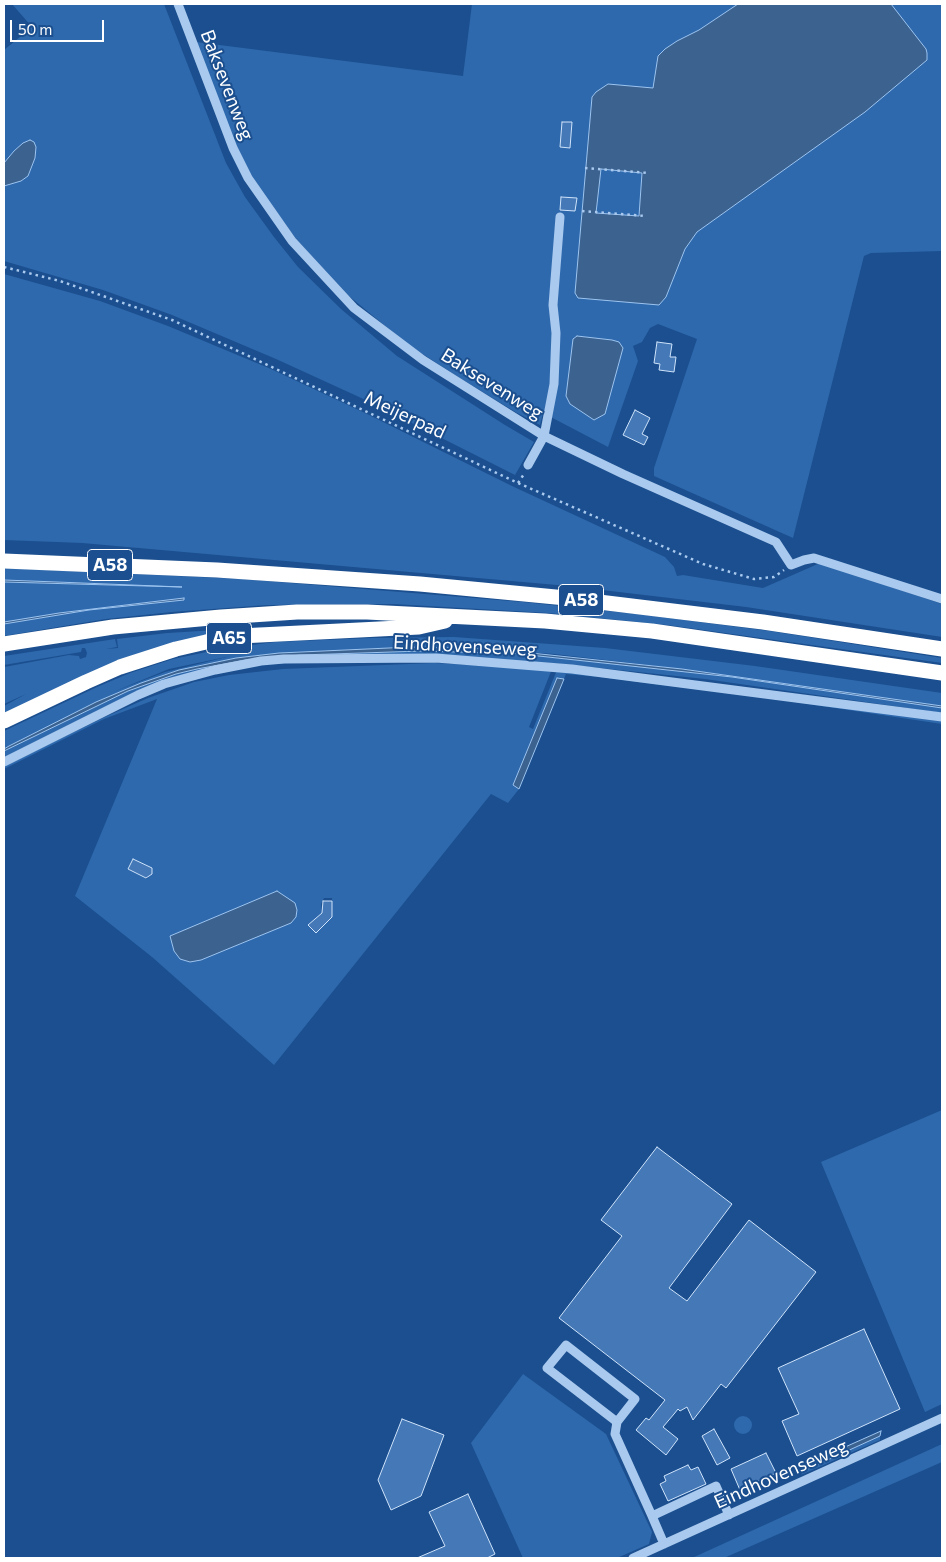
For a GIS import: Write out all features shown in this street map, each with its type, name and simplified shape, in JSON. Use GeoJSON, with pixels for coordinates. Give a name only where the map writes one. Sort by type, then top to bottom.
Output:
{"type":"FeatureCollection","features":[{"type":"Feature","properties":{"kind":"highway","name":"A58"},"geometry":{"type":"LineString","coordinates":[[4,560],[217,570],[420,584],[566,598],[763,622],[942,649]]}},
{"type":"Feature","properties":{"kind":"highway","name":"A58"},"geometry":{"type":"LineString","coordinates":[[4,644],[113,627],[298,612],[367,612],[545,621],[652,631],[942,673]]}},
{"type":"Feature","properties":{"kind":"highway","name":"A65"},"geometry":{"type":"LineString","coordinates":[[4,721],[120,667],[176,649],[206,642],[240,636],[419,627],[468,616]]}},
{"type":"Feature","properties":{"kind":"street","name":"Baksevenweg"},"geometry":{"type":"LineString","coordinates":[[178,4],[233,148],[248,178],[292,241],[354,308],[423,360],[544,436],[623,474],[776,542],[791,565]]}},
{"type":"Feature","properties":{"kind":"street"},"geometry":{"type":"LineString","coordinates":[[528,465],[544,436],[554,384],[556,333],[553,305],[560,217]]}},
{"type":"Feature","properties":{"kind":"street"},"geometry":{"type":"LineString","coordinates":[[791,565],[814,558],[942,599]]}},
{"type":"Feature","properties":{"kind":"street","name":"Eindhovenseweg"},"geometry":{"type":"LineString","coordinates":[[4,762],[164,684],[215,670],[261,661],[284,659],[436,658],[572,669],[942,717]]}},
{"type":"Feature","properties":{"kind":"street"},"geometry":{"type":"LineString","coordinates":[[617,1422],[547,1368],[566,1345],[635,1399],[617,1422],[615,1434],[664,1544]]}},
{"type":"Feature","properties":{"kind":"street","name":"Eindhovenseweg"},"geometry":{"type":"LineString","coordinates":[[633,1558],[942,1418]]}},
{"type":"Feature","properties":{"kind":"street"},"geometry":{"type":"LineString","coordinates":[[652,1516],[716,1486],[729,1515]]}},
{"type":"Feature","properties":{"kind":"path"},"geometry":{"type":"LineString","coordinates":[[585,168],[648,174]]}},
{"type":"Feature","properties":{"kind":"path"},"geometry":{"type":"LineString","coordinates":[[582,212],[645,216]]}},
{"type":"Feature","properties":{"kind":"path","name":"Meijerpad"},"geometry":{"type":"LineString","coordinates":[[4,267],[60,281],[172,320],[518,484],[703,564],[754,579],[774,577],[791,565]]}},
{"type":"Feature","properties":{"kind":"shaded area"},"geometry":{"type":"Polygon","coordinates":[[[12,4],[164,4],[226,163],[245,197],[274,237],[298,267],[341,309],[397,356],[534,442],[515,475],[370,402],[276,359],[172,315],[103,290],[4,261],[4,186],[28,176],[30,169],[14,151],[4,163],[4,50],[32,27],[12,4]]]}},
{"type":"Feature","properties":{"kind":"shaded area"},"geometry":{"type":"Polygon","coordinates":[[[472,4],[942,4],[942,251],[871,253],[864,256],[793,538],[654,476],[654,468],[697,339],[658,324],[650,328],[642,342],[633,346],[638,361],[608,447],[543,413],[540,425],[517,413],[407,344],[349,296],[296,239],[251,176],[235,143],[196,42],[463,76],[472,4]]]}},
{"type":"Feature","properties":{"kind":"shaded area"},"geometry":{"type":"Polygon","coordinates":[[[738,4],[891,4],[926,49],[927,60],[865,112],[697,232],[685,249],[666,297],[659,305],[578,298],[575,293],[592,97],[608,84],[653,88],[658,56],[677,41],[699,30],[738,4]],[[601,169],[596,213],[639,216],[642,173],[601,169]]]}},
{"type":"Feature","properties":{"kind":"shaded area"},"geometry":{"type":"Polygon","coordinates":[[[30,140],[34,142],[36,147],[35,158],[28,176],[21,181],[4,186],[4,163],[23,143],[30,140]]]}},
{"type":"Feature","properties":{"kind":"shaded area"},"geometry":{"type":"Polygon","coordinates":[[[4,274],[100,301],[168,326],[271,369],[512,486],[665,557],[674,567],[677,576],[683,575],[763,588],[820,563],[942,604],[942,637],[746,607],[568,586],[82,543],[4,540],[4,274]]]}},
{"type":"Feature","properties":{"kind":"shaded area"},"geometry":{"type":"Polygon","coordinates":[[[577,336],[612,340],[619,342],[623,348],[605,414],[594,420],[570,404],[566,396],[573,339],[577,336]]]}},
{"type":"Feature","properties":{"kind":"shaded area"},"geometry":{"type":"Polygon","coordinates":[[[4,568],[242,579],[523,602],[770,631],[942,658],[942,663],[667,625],[548,613],[393,604],[267,605],[172,612],[106,619],[4,636],[4,624],[87,610],[4,622],[4,582],[182,587],[4,580],[4,568]],[[184,599],[132,604],[91,610],[184,599]]]}},
{"type":"Feature","properties":{"kind":"shaded area"},"geometry":{"type":"Polygon","coordinates":[[[4,580],[57,582],[182,587],[4,582],[4,580]]]}},
{"type":"Feature","properties":{"kind":"shaded area"},"geometry":{"type":"Polygon","coordinates":[[[184,598],[184,600],[89,610],[4,624],[4,622],[59,613],[184,598]]]}},
{"type":"Feature","properties":{"kind":"shaded area"},"geometry":{"type":"Polygon","coordinates":[[[266,627],[230,633],[4,716],[4,706],[26,694],[4,704],[4,667],[69,655],[79,656],[80,659],[86,657],[87,653],[85,648],[82,648],[81,652],[4,665],[4,656],[115,639],[117,647],[106,649],[118,648],[117,639],[167,633],[266,627]]]}},
{"type":"Feature","properties":{"kind":"shaded area"},"geometry":{"type":"Polygon","coordinates":[[[454,637],[605,648],[755,666],[942,693],[942,706],[682,669],[554,654],[512,651],[511,653],[732,677],[942,708],[942,713],[705,679],[552,663],[349,659],[261,665],[187,678],[4,758],[4,751],[128,691],[176,674],[197,669],[246,660],[299,655],[492,649],[411,647],[294,652],[252,656],[204,664],[166,674],[96,702],[4,749],[4,731],[97,687],[130,673],[173,659],[221,649],[275,642],[454,637]],[[231,656],[169,669],[113,692],[165,672],[231,656]]]}},
{"type":"Feature","properties":{"kind":"shaded area"},"geometry":{"type":"Polygon","coordinates":[[[411,647],[493,649],[493,653],[423,651],[300,655],[246,660],[197,669],[176,674],[128,691],[4,751],[9,746],[96,702],[141,683],[179,670],[236,658],[279,653],[411,647]]]}},
{"type":"Feature","properties":{"kind":"shaded area"},"geometry":{"type":"Polygon","coordinates":[[[512,651],[682,669],[942,706],[942,708],[732,677],[511,653],[512,651]]]}},
{"type":"Feature","properties":{"kind":"shaded area"},"geometry":{"type":"Polygon","coordinates":[[[434,663],[552,669],[529,727],[533,729],[557,670],[942,719],[942,724],[781,700],[566,674],[564,679],[557,679],[513,785],[519,789],[508,803],[491,794],[274,1065],[152,957],[75,896],[157,699],[104,719],[4,769],[4,766],[107,716],[148,698],[194,682],[229,675],[283,669],[434,663]],[[133,859],[128,869],[147,879],[152,869],[133,859]],[[324,898],[321,904],[322,913],[308,925],[316,933],[332,917],[332,898],[324,898]]]}},
{"type":"Feature","properties":{"kind":"shaded area"},"geometry":{"type":"Polygon","coordinates":[[[557,678],[564,679],[519,789],[513,785],[557,678]]]}},
{"type":"Feature","properties":{"kind":"shaded area"},"geometry":{"type":"Polygon","coordinates":[[[277,891],[295,903],[296,917],[291,923],[201,960],[190,962],[180,959],[174,951],[170,936],[277,891]]]}},
{"type":"Feature","properties":{"kind":"shaded area"},"geometry":{"type":"Polygon","coordinates":[[[942,1110],[942,1404],[925,1412],[821,1162],[942,1110]]]}},
{"type":"Feature","properties":{"kind":"shaded area"},"geometry":{"type":"Polygon","coordinates":[[[523,1374],[606,1434],[652,1532],[649,1544],[617,1558],[523,1558],[471,1443],[523,1374]]]}},
{"type":"Feature","properties":{"kind":"shaded area"},"geometry":{"type":"Polygon","coordinates":[[[743,1416],[749,1419],[752,1425],[749,1431],[743,1434],[737,1431],[734,1425],[737,1419],[743,1416]]]}},
{"type":"Feature","properties":{"kind":"shaded area"},"geometry":{"type":"Polygon","coordinates":[[[881,1431],[880,1436],[808,1469],[807,1464],[881,1431]]]}},
{"type":"Feature","properties":{"kind":"shaded area"},"geometry":{"type":"Polygon","coordinates":[[[880,1436],[880,1440],[801,1475],[807,1465],[809,1469],[880,1436]]]}},
{"type":"Feature","properties":{"kind":"shaded area"},"geometry":{"type":"Polygon","coordinates":[[[942,1444],[942,1462],[724,1558],[692,1558],[942,1444]]]}},
{"type":"Feature","properties":{"kind":"building"},"geometry":{"type":"Polygon","coordinates":[[[562,122],[572,122],[570,148],[560,147],[562,122]]]}},
{"type":"Feature","properties":{"kind":"building"},"geometry":{"type":"Polygon","coordinates":[[[561,197],[577,198],[575,211],[560,210],[561,197]]]}},
{"type":"Feature","properties":{"kind":"building"},"geometry":{"type":"Polygon","coordinates":[[[657,342],[672,344],[670,357],[676,357],[674,372],[659,370],[660,364],[654,363],[657,342]]]}},
{"type":"Feature","properties":{"kind":"building"},"geometry":{"type":"Polygon","coordinates":[[[635,410],[650,418],[642,434],[648,437],[644,445],[623,435],[635,410]]]}},
{"type":"Feature","properties":{"kind":"building"},"geometry":{"type":"Polygon","coordinates":[[[133,859],[152,868],[152,874],[146,878],[128,869],[133,859]]]}},
{"type":"Feature","properties":{"kind":"building"},"geometry":{"type":"Polygon","coordinates":[[[323,901],[332,901],[332,917],[316,933],[308,925],[322,913],[323,901]]]}},
{"type":"Feature","properties":{"kind":"building"},"geometry":{"type":"Polygon","coordinates":[[[657,1147],[732,1204],[669,1288],[687,1301],[749,1220],[816,1272],[726,1388],[721,1384],[693,1420],[687,1407],[680,1411],[678,1409],[663,1427],[678,1439],[666,1455],[636,1430],[646,1418],[649,1420],[665,1400],[559,1318],[622,1236],[601,1220],[657,1147]]]}},
{"type":"Feature","properties":{"kind":"building"},"geometry":{"type":"Polygon","coordinates":[[[864,1329],[900,1409],[797,1456],[782,1421],[799,1414],[778,1368],[864,1329]]]}},
{"type":"Feature","properties":{"kind":"building"},"geometry":{"type":"Polygon","coordinates":[[[402,1419],[444,1435],[421,1496],[391,1510],[378,1480],[402,1419]]]}},
{"type":"Feature","properties":{"kind":"building"},"geometry":{"type":"Polygon","coordinates":[[[714,1429],[730,1458],[717,1465],[702,1436],[714,1429]]]}},
{"type":"Feature","properties":{"kind":"building"},"geometry":{"type":"Polygon","coordinates":[[[766,1453],[776,1473],[740,1490],[731,1469],[766,1453]]]}},
{"type":"Feature","properties":{"kind":"building"},"geometry":{"type":"Polygon","coordinates":[[[688,1465],[691,1470],[698,1467],[706,1484],[668,1501],[660,1484],[666,1481],[664,1476],[688,1465]]]}},
{"type":"Feature","properties":{"kind":"building"},"geometry":{"type":"Polygon","coordinates":[[[468,1494],[495,1554],[487,1558],[417,1558],[445,1546],[429,1512],[468,1494]]]}}]}
